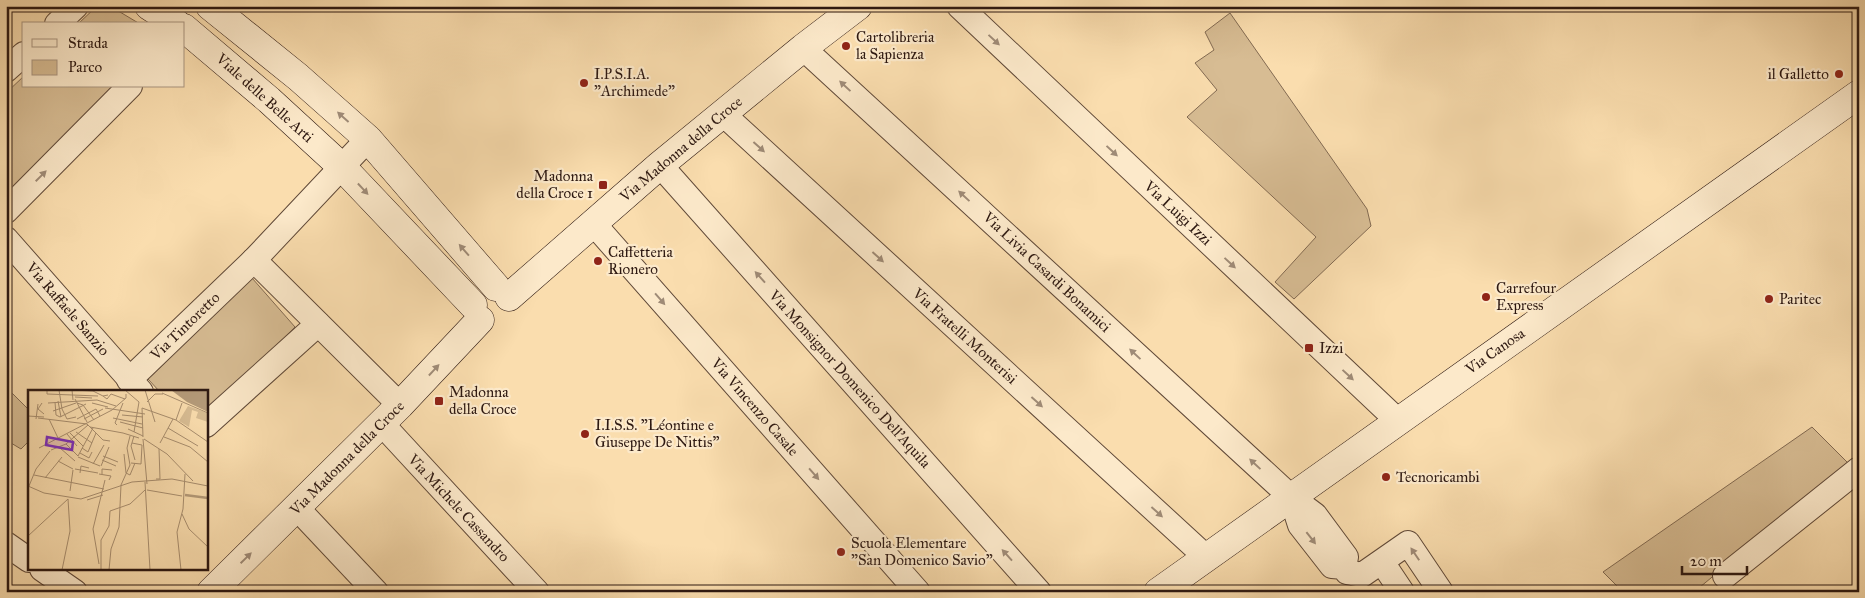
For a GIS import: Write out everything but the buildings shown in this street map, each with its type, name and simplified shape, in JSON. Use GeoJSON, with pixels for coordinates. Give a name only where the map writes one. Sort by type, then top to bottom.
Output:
{"type":"FeatureCollection","features":[{"type":"Feature","properties":{"kind":"street"},"geometry":{"type":"LineString","coordinates":[[59,22],[76,6]]}},
{"type":"Feature","properties":{"kind":"street","name":"Viale delle Belle Arti"},"geometry":{"type":"LineString","coordinates":[[149,6],[173,22]]}},
{"type":"Feature","properties":{"kind":"street"},"geometry":{"type":"LineString","coordinates":[[185,27],[209,6],[298,77],[368,139],[502,292]]}},
{"type":"Feature","properties":{"kind":"street","name":"Via Luigi Izzi"},"geometry":{"type":"LineString","coordinates":[[959,6],[1397,420]]}},
{"type":"Feature","properties":{"kind":"street","name":"Via Madonna della Croce"},"geometry":{"type":"LineString","coordinates":[[211,592],[391,415],[477,313],[476,294],[481,289],[487,286],[502,292],[593,223],[660,165],[803,48],[846,9]]}},
{"type":"Feature","properties":{"kind":"street","name":"Viale delle Belle Arti"},"geometry":{"type":"LineString","coordinates":[[185,31],[269,100],[343,168],[477,313]]}},
{"type":"Feature","properties":{"kind":"street","name":"Via Livia Casardi Bonamici"},"geometry":{"type":"LineString","coordinates":[[803,48],[1291,497],[1315,515],[1346,557],[1344,567],[1347,572],[1362,575],[1382,562]]}},
{"type":"Feature","properties":{"kind":"street"},"geometry":{"type":"LineString","coordinates":[[6,70],[22,56]]}},
{"type":"Feature","properties":{"kind":"street"},"geometry":{"type":"LineString","coordinates":[[6,211],[128,88]]}},
{"type":"Feature","properties":{"kind":"street","name":"Via Canosa"},"geometry":{"type":"LineString","coordinates":[[1158,592],[1397,420],[1859,94]]}},
{"type":"Feature","properties":{"kind":"street","name":"Via Fratelli Monterisi"},"geometry":{"type":"LineString","coordinates":[[723,114],[1207,558]]}},
{"type":"Feature","properties":{"kind":"street"},"geometry":{"type":"LineString","coordinates":[[343,168],[368,139]]}},
{"type":"Feature","properties":{"kind":"street","name":"Via Monsignor Domenico Dell'Aquila"},"geometry":{"type":"LineString","coordinates":[[660,165],[1040,592]]}},
{"type":"Feature","properties":{"kind":"street","name":"Via Tintoretto"},"geometry":{"type":"LineString","coordinates":[[135,386],[343,168]]}},
{"type":"Feature","properties":{"kind":"street","name":"Via Vincenzo Casale"},"geometry":{"type":"LineString","coordinates":[[593,223],[918,592]]}},
{"type":"Feature","properties":{"kind":"street","name":"Via Raffaele Sanzio"},"geometry":{"type":"LineString","coordinates":[[6,239],[135,386]]}},
{"type":"Feature","properties":{"kind":"street"},"geometry":{"type":"LineString","coordinates":[[254,260],[318,324],[391,415]]}},
{"type":"Feature","properties":{"kind":"street"},"geometry":{"type":"LineString","coordinates":[[208,423],[318,324]]}},
{"type":"Feature","properties":{"kind":"street","name":"Via Michele Cassandro"},"geometry":{"type":"LineString","coordinates":[[391,415],[537,592]]}},
{"type":"Feature","properties":{"kind":"street"},"geometry":{"type":"LineString","coordinates":[[1725,576],[1859,470]]}},
{"type":"Feature","properties":{"kind":"street"},"geometry":{"type":"LineString","coordinates":[[297,508],[376,592]]}},
{"type":"Feature","properties":{"kind":"street"},"geometry":{"type":"LineString","coordinates":[[1402,592],[1382,562],[1408,543],[1441,592]]}},
{"type":"Feature","properties":{"kind":"street"},"geometry":{"type":"LineString","coordinates":[[6,544],[28,559]]}},
{"type":"Feature","properties":{"kind":"street"},"geometry":{"type":"LineString","coordinates":[[43,570],[75,592]]}},
{"type":"Feature","properties":{"kind":"green space"},"geometry":{"type":"Polygon","coordinates":[[[97,6],[110,6],[137,22],[80,22],[97,6]]]}},
{"type":"Feature","properties":{"kind":"green space"},"geometry":{"type":"Polygon","coordinates":[[[1230,13],[1367,209],[1371,226],[1294,299],[1275,282],[1316,237],[1187,117],[1217,90],[1195,63],[1214,50],[1205,32],[1230,13]]]}},
{"type":"Feature","properties":{"kind":"green space"},"geometry":{"type":"Polygon","coordinates":[[[22,78],[22,88],[118,88],[6,199],[6,93],[22,78]]]}},
{"type":"Feature","properties":{"kind":"green space"},"geometry":{"type":"Polygon","coordinates":[[[252,278],[295,327],[208,413],[208,390],[158,390],[148,379],[252,278]]]}},
{"type":"Feature","properties":{"kind":"green space"},"geometry":{"type":"Polygon","coordinates":[[[6,387],[28,409],[28,442],[21,449],[6,440],[6,387]]]}},
{"type":"Feature","properties":{"kind":"green space"},"geometry":{"type":"Polygon","coordinates":[[[1812,427],[1849,464],[1694,592],[1623,592],[1603,572],[1812,427]]]}},
{"type":"Feature","properties":{"kind":"place","name":"Cartolibreria la Sapienza"},"geometry":{"type":"Point","coordinates":[846,46]}},
{"type":"Feature","properties":{"kind":"place","name":"il Galletto"},"geometry":{"type":"Point","coordinates":[1839,74]}},
{"type":"Feature","properties":{"kind":"place","name":"I.P.S.I.A. \"Archimede\""},"geometry":{"type":"Point","coordinates":[584,83]}},
{"type":"Feature","properties":{"kind":"place","name":"Madonna della Croce 1"},"geometry":{"type":"Point","coordinates":[603,185]}},
{"type":"Feature","properties":{"kind":"place","name":"Caffetteria Rionero"},"geometry":{"type":"Point","coordinates":[598,261]}},
{"type":"Feature","properties":{"kind":"place","name":"Carrefour Express"},"geometry":{"type":"Point","coordinates":[1486,297]}},
{"type":"Feature","properties":{"kind":"place","name":"Paritec"},"geometry":{"type":"Point","coordinates":[1769,299]}},
{"type":"Feature","properties":{"kind":"place","name":"Izzi"},"geometry":{"type":"Point","coordinates":[1309,348]}},
{"type":"Feature","properties":{"kind":"place","name":"Madonna della Croce"},"geometry":{"type":"Point","coordinates":[439,401]}},
{"type":"Feature","properties":{"kind":"place","name":"I.I.S.S. \"Léontine e Giuseppe De Nittis\""},"geometry":{"type":"Point","coordinates":[585,434]}},
{"type":"Feature","properties":{"kind":"place","name":"Tecnoricambi"},"geometry":{"type":"Point","coordinates":[1386,477]}},
{"type":"Feature","properties":{"kind":"place","name":"Scuola Elementare \"San Domenico Savio\""},"geometry":{"type":"Point","coordinates":[841,552]}}]}
